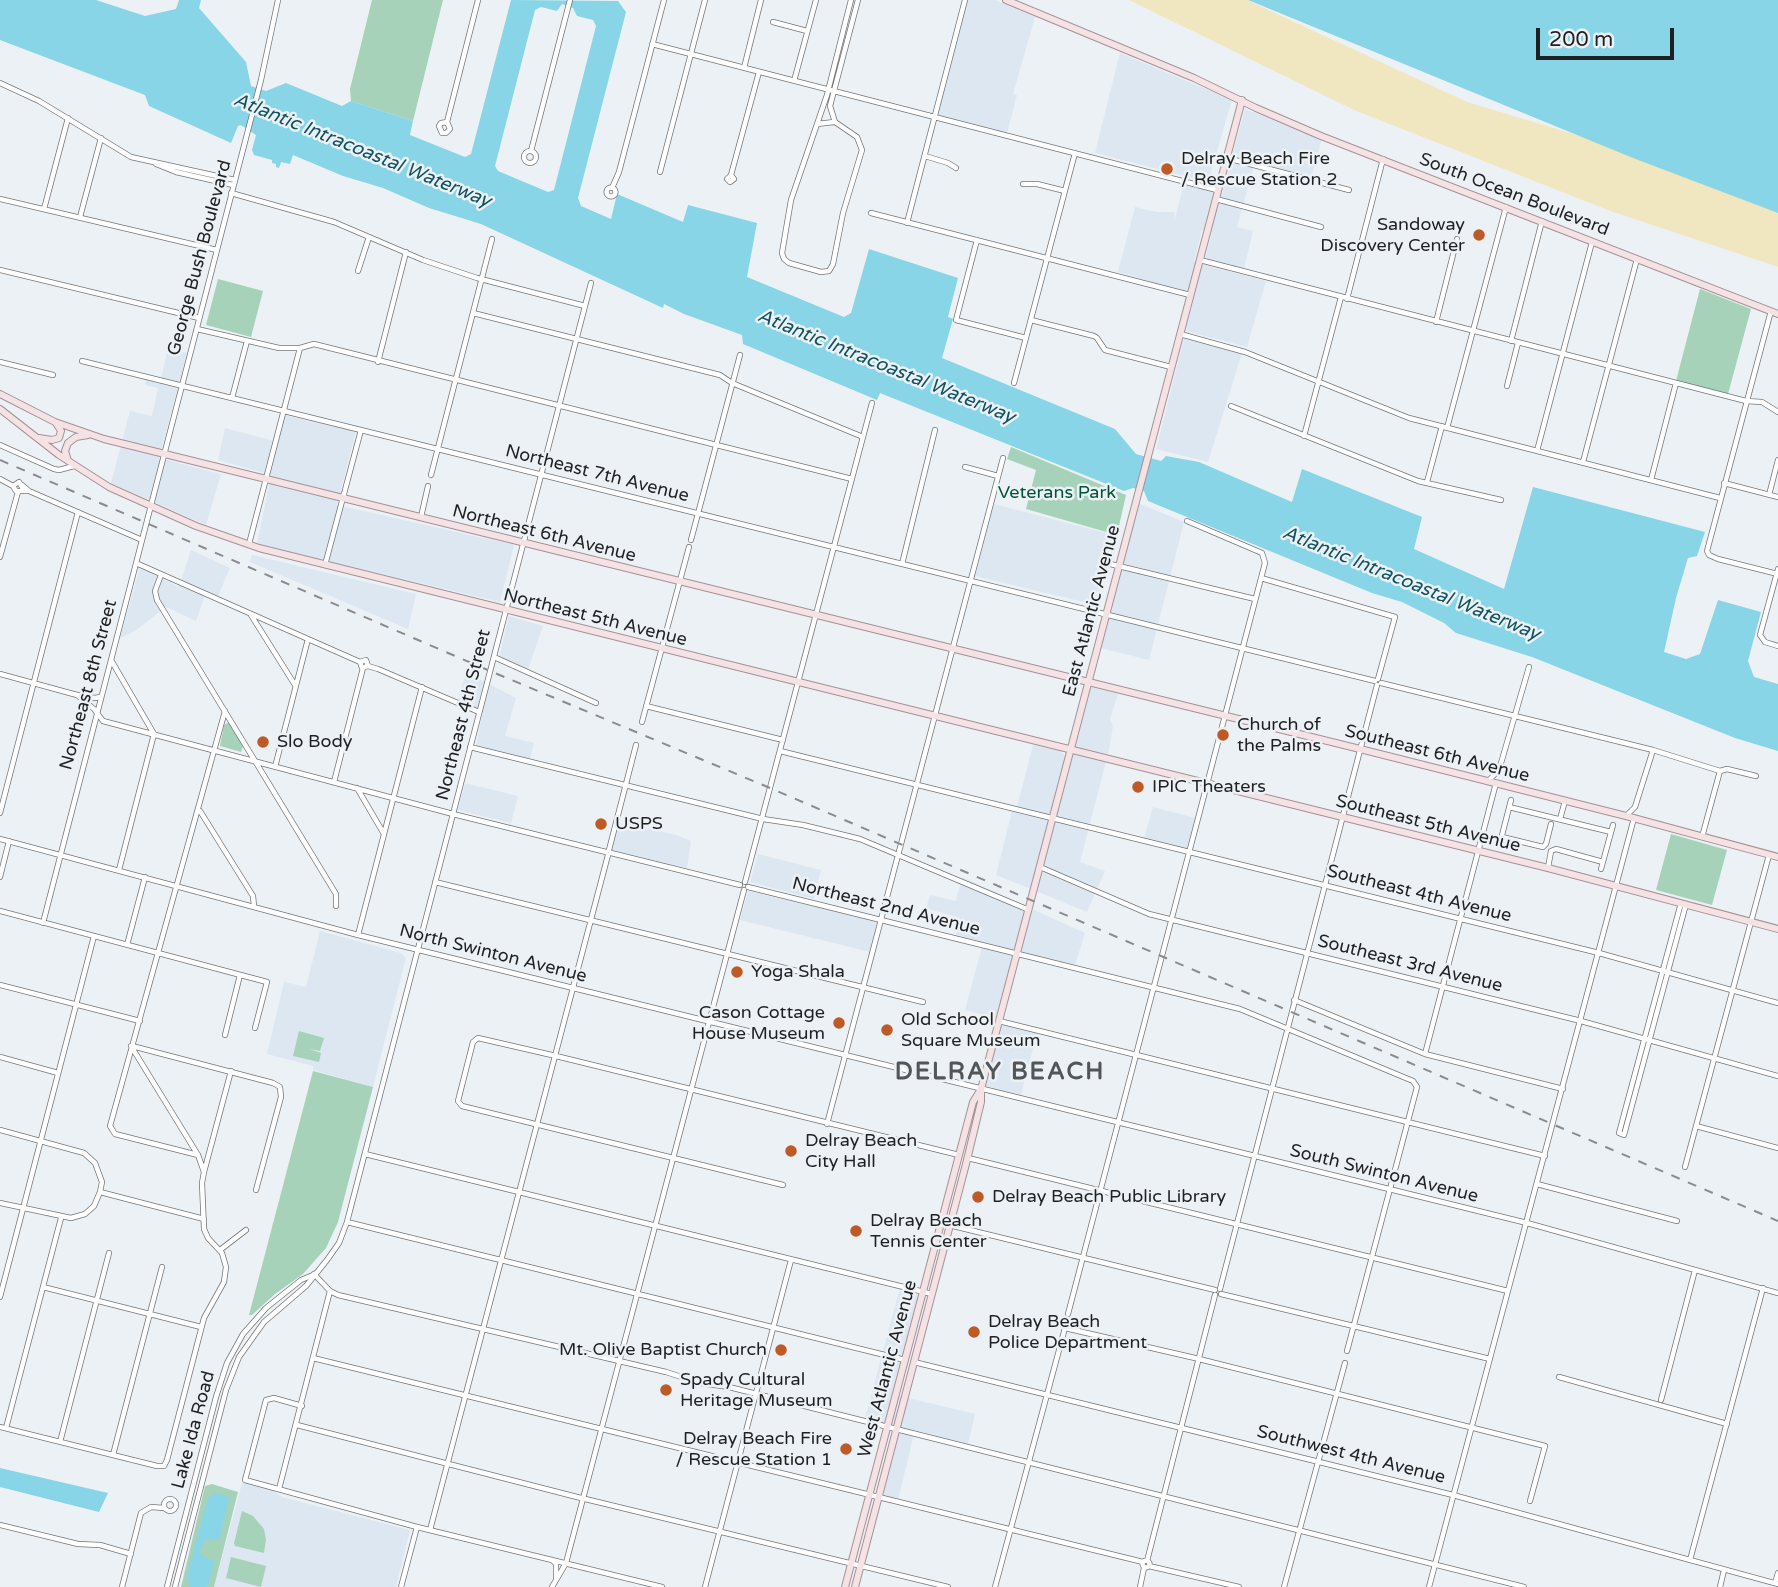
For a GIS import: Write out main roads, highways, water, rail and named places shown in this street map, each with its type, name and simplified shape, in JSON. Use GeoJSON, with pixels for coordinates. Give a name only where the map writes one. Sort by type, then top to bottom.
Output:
{"type":"FeatureCollection","features":[{"type":"Feature","properties":{"kind":"main road","name":"South Ocean Boulevard"},"geometry":{"type":"LineString","coordinates":[[1006,0],[1321,136],[1774,312]]}},
{"type":"Feature","properties":{"kind":"main road","name":"East Atlantic Avenue"},"geometry":{"type":"LineString","coordinates":[[981,1089],[1242,100]]}},
{"type":"Feature","properties":{"kind":"main road","name":"Northeast 6th Avenue"},"geometry":{"type":"LineString","coordinates":[[0,394],[55,422],[90,435],[1088,682]]}},
{"type":"Feature","properties":{"kind":"main road","name":"Northeast 5th Avenue"},"geometry":{"type":"LineString","coordinates":[[0,409],[71,464],[120,492],[249,545],[1070,750]]}},
{"type":"Feature","properties":{"kind":"main road"},"geometry":{"type":"LineString","coordinates":[[37,438],[59,439],[61,431],[55,422]]}},
{"type":"Feature","properties":{"kind":"main road"},"geometry":{"type":"LineString","coordinates":[[71,464],[65,451],[68,443],[76,437],[90,435]]}},
{"type":"Feature","properties":{"kind":"main road","name":"Southeast 6th Avenue"},"geometry":{"type":"LineString","coordinates":[[1088,682],[1634,818],[1778,858]]}},
{"type":"Feature","properties":{"kind":"main road","name":"Southeast 5th Avenue"},"geometry":{"type":"LineString","coordinates":[[1070,750],[1548,867],[1778,929]]}},
{"type":"Feature","properties":{"kind":"main road","name":"West Atlantic Avenue"},"geometry":{"type":"LineString","coordinates":[[845,1587],[973,1102],[981,1089]]}},
{"type":"Feature","properties":{"kind":"main road","name":"West Atlantic Avenue"},"geometry":{"type":"LineString","coordinates":[[855,1587],[968,1158],[981,1102],[981,1089]]}},
{"type":"Feature","properties":{"kind":"main road"},"geometry":{"type":"LineString","coordinates":[[962,1143],[968,1158]]}},
{"type":"Feature","properties":{"kind":"main road"},"geometry":{"type":"LineString","coordinates":[[959,1156],[965,1168]]}},
{"type":"Feature","properties":{"kind":"main road"},"geometry":{"type":"LineString","coordinates":[[910,1339],[910,1353],[914,1362]]}},
{"type":"Feature","properties":{"kind":"main road"},"geometry":{"type":"LineString","coordinates":[[905,1360],[909,1365],[909,1381]]}},
{"type":"Feature","properties":{"kind":"water","name":"Atlantic Intracoastal Waterway"},"geometry":{"type":"Polygon","coordinates":[[[0,0],[96,0],[145,16],[176,9],[179,0],[201,0],[199,8],[246,62],[251,86],[266,91],[286,83],[342,106],[351,101],[413,121],[410,135],[465,157],[471,154],[511,0],[618,1],[626,12],[578,198],[581,206],[611,219],[617,194],[683,222],[688,205],[757,223],[747,277],[844,317],[851,313],[869,249],[958,278],[948,317],[953,319],[942,358],[1115,429],[1136,454],[1161,461],[1166,456],[1199,462],[1292,502],[1302,469],[1422,517],[1414,549],[1504,589],[1533,487],[1705,532],[1697,556],[1688,558],[1664,652],[1686,659],[1700,654],[1718,600],[1761,612],[1748,661],[1754,677],[1778,684],[1778,751],[1735,738],[1532,657],[1456,633],[1444,623],[1402,602],[1372,593],[1148,501],[1144,491],[1133,488],[1124,491],[880,393],[877,400],[743,344],[742,335],[664,304],[663,308],[481,224],[429,208],[293,155],[290,164],[281,162],[279,168],[276,167],[272,160],[254,155],[252,150],[256,135],[241,125],[238,126],[231,143],[149,106],[145,95],[0,40],[0,0]],[[562,4],[557,11],[541,7],[535,10],[495,166],[498,171],[548,192],[554,190],[596,26],[593,20],[577,16],[573,8],[562,4]]]}},
{"type":"Feature","properties":{"kind":"water"},"geometry":{"type":"Polygon","coordinates":[[[1248,0],[1778,0],[1778,213],[1633,158],[1248,0]]]}},
{"type":"Feature","properties":{"kind":"water"},"geometry":{"type":"Polygon","coordinates":[[[0,1468],[108,1493],[99,1512],[0,1487],[0,1468]]]}},
{"type":"Feature","properties":{"kind":"water"},"geometry":{"type":"Polygon","coordinates":[[[216,1493],[227,1496],[229,1500],[220,1536],[219,1539],[206,1540],[200,1550],[202,1556],[214,1564],[207,1587],[189,1587],[187,1575],[208,1498],[216,1493]]]}},
{"type":"Feature","properties":{"kind":"railway"},"geometry":{"type":"LineString","coordinates":[[0,460],[1778,1221]]}},
{"type":"Feature","properties":{"kind":"place","name":"Delray Beach Fire / Rescue Station 2"},"geometry":{"type":"Point","coordinates":[1167,169]}},
{"type":"Feature","properties":{"kind":"place","name":"Sandoway Discovery Center"},"geometry":{"type":"Point","coordinates":[1479,235]}},
{"type":"Feature","properties":{"kind":"place","name":"Church of the Palms"},"geometry":{"type":"Point","coordinates":[1223,735]}},
{"type":"Feature","properties":{"kind":"place","name":"Slo Body"},"geometry":{"type":"Point","coordinates":[263,742]}},
{"type":"Feature","properties":{"kind":"place","name":"IPIC Theaters"},"geometry":{"type":"Point","coordinates":[1138,787]}},
{"type":"Feature","properties":{"kind":"place","name":"USPS"},"geometry":{"type":"Point","coordinates":[601,824]}},
{"type":"Feature","properties":{"kind":"place","name":"Yoga Shala"},"geometry":{"type":"Point","coordinates":[737,972]}},
{"type":"Feature","properties":{"kind":"place","name":"Cason Cottage House Museum"},"geometry":{"type":"Point","coordinates":[839,1023]}},
{"type":"Feature","properties":{"kind":"place","name":"Old School Square Museum"},"geometry":{"type":"Point","coordinates":[887,1030]}},
{"type":"Feature","properties":{"kind":"place","name":"Delray Beach City Hall"},"geometry":{"type":"Point","coordinates":[791,1151]}},
{"type":"Feature","properties":{"kind":"place","name":"Delray Beach Public Library"},"geometry":{"type":"Point","coordinates":[978,1197]}},
{"type":"Feature","properties":{"kind":"place","name":"Delray Beach Tennis Center"},"geometry":{"type":"Point","coordinates":[856,1231]}},
{"type":"Feature","properties":{"kind":"place","name":"Delray Beach Police Department"},"geometry":{"type":"Point","coordinates":[974,1332]}},
{"type":"Feature","properties":{"kind":"place","name":"Mt. Olive Baptist Church"},"geometry":{"type":"Point","coordinates":[781,1350]}},
{"type":"Feature","properties":{"kind":"place","name":"Spady Cultural Heritage Museum"},"geometry":{"type":"Point","coordinates":[666,1390]}},
{"type":"Feature","properties":{"kind":"place","name":"Delray Beach Fire / Rescue Station 1"},"geometry":{"type":"Point","coordinates":[846,1449]}},
{"type":"Feature","properties":{"kind":"district","name":"DELRAY BEACH"},"geometry":{"type":"Point","coordinates":[1000,1073]}},
{"type":"Feature","properties":{"kind":"park label","name":"Veterans Park"},"geometry":{"type":"Point","coordinates":[1057,493]}}]}
